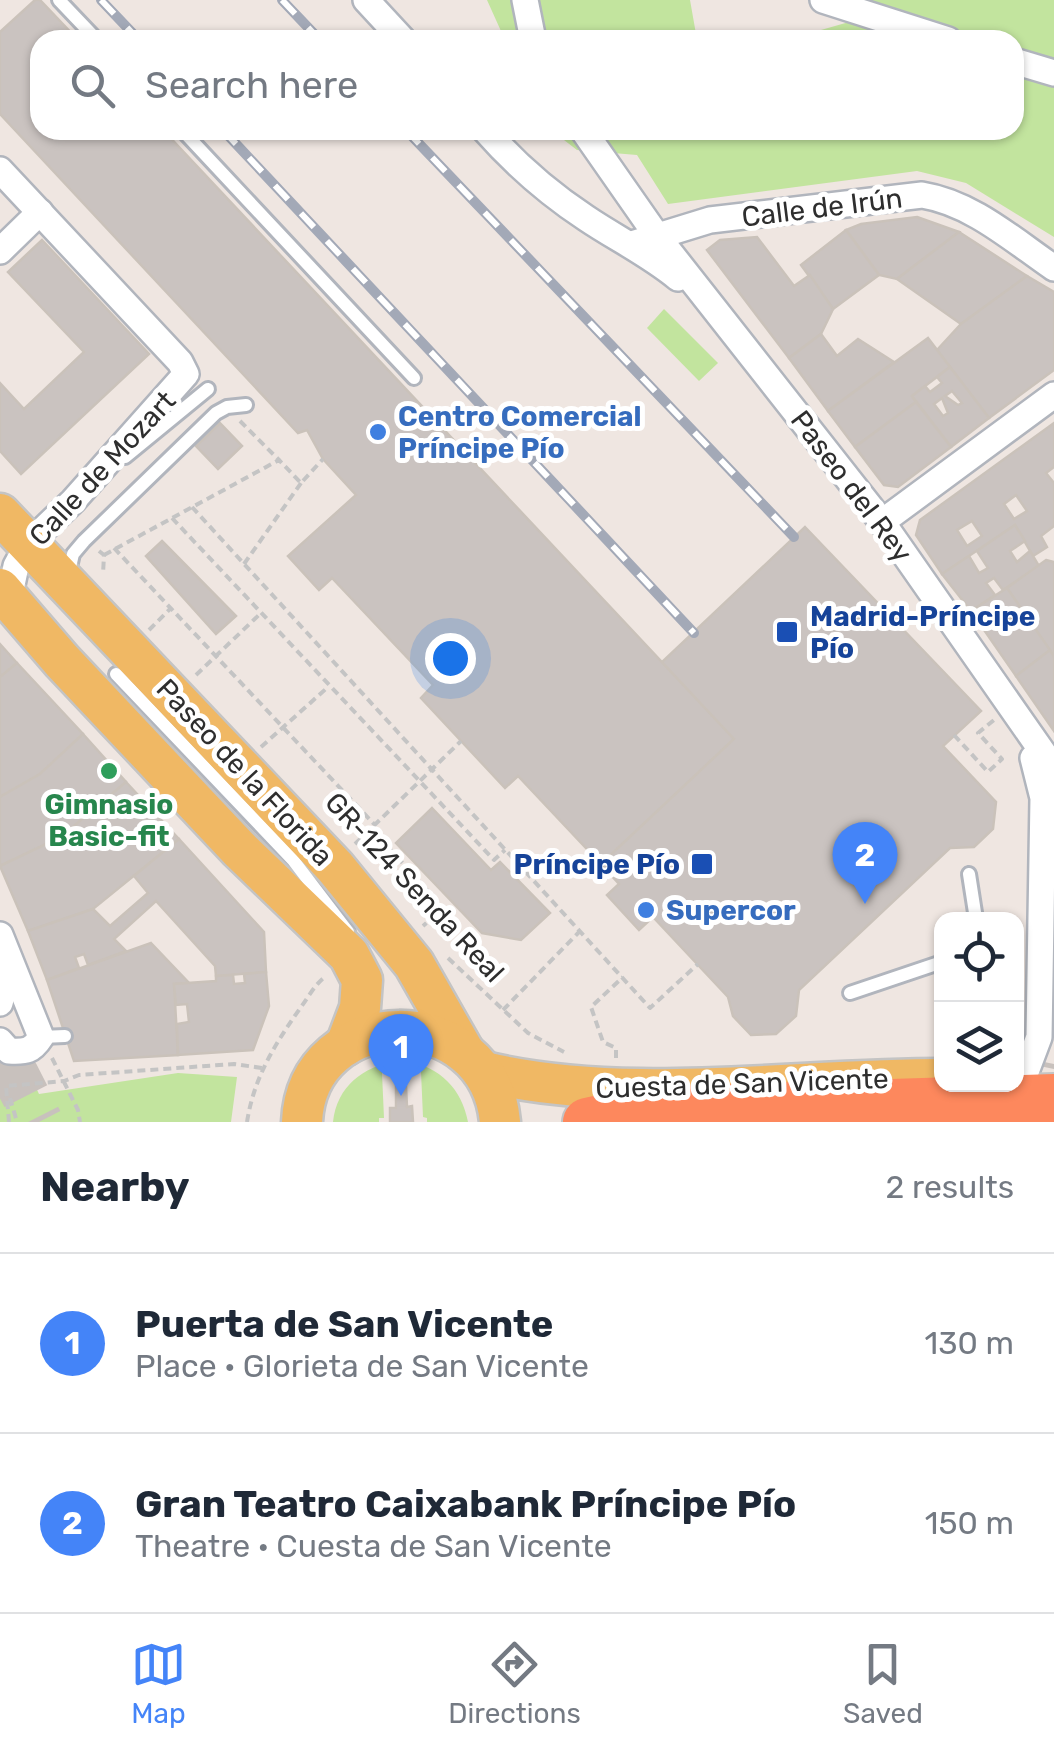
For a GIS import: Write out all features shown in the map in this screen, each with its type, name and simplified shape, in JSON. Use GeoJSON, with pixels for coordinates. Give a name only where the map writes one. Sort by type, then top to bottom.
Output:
{"type":"FeatureCollection","features":[{"type":"Feature","properties":{"kind":"highway"},"geometry":{"type":"LineString","coordinates":[[587,1122],[619,1115],[1037,1082]]}},
{"type":"Feature","properties":{"kind":"highway"},"geometry":{"type":"LineString","coordinates":[[953,1122],[1054,1119]]}},
{"type":"Feature","properties":{"kind":"main road","name":"Paseo de la Florida"},"geometry":{"type":"LineString","coordinates":[[0,514],[28,544],[84,583],[239,767],[335,867],[415,937],[414,964],[494,1090],[500,1122]]}},
{"type":"Feature","properties":{"kind":"main road","name":"Paseo de la Florida"},"geometry":{"type":"LineString","coordinates":[[4,594],[239,849],[349,956],[362,980]]}},
{"type":"Feature","properties":{"kind":"main road"},"geometry":{"type":"LineString","coordinates":[[302,1122],[315,1080],[325,1064],[346,1045],[360,1008],[362,980]]}},
{"type":"Feature","properties":{"kind":"main road","name":"Cuesta de San Vicente"},"geometry":{"type":"LineString","coordinates":[[346,1045],[369,1034],[393,1029],[418,1030],[442,1037],[473,1061],[524,1082],[616,1090],[934,1079]]}},
{"type":"Feature","properties":{"kind":"street"},"geometry":{"type":"LineString","coordinates":[[366,0],[394,30]]}},
{"type":"Feature","properties":{"kind":"street"},"geometry":{"type":"LineString","coordinates":[[525,0],[530,30]]}},
{"type":"Feature","properties":{"kind":"street"},"geometry":{"type":"LineString","coordinates":[[823,0],[917,30]]}},
{"type":"Feature","properties":{"kind":"street"},"geometry":{"type":"LineString","coordinates":[[1024,64],[1054,74]]}},
{"type":"Feature","properties":{"kind":"street","name":"Paseo del Rey"},"geometry":{"type":"LineString","coordinates":[[494,140],[515,164],[562,202],[645,240],[712,305],[882,522],[1008,720],[1043,798],[1037,1082]]}},
{"type":"Feature","properties":{"kind":"street"},"geometry":{"type":"LineString","coordinates":[[589,140],[645,240]]}},
{"type":"Feature","properties":{"kind":"street","name":"Calle de Mozart"},"geometry":{"type":"LineString","coordinates":[[0,170],[180,362],[186,374],[28,544],[4,594]]}},
{"type":"Feature","properties":{"kind":"street","name":"Calle de Irún"},"geometry":{"type":"LineString","coordinates":[[645,240],[710,220],[922,195],[964,208],[1054,268]]}},
{"type":"Feature","properties":{"kind":"street"},"geometry":{"type":"LineString","coordinates":[[0,251],[40,212]]}},
{"type":"Feature","properties":{"kind":"street"},"geometry":{"type":"LineString","coordinates":[[882,522],[1054,395]]}},
{"type":"Feature","properties":{"kind":"street","name":"Paseo del Rey"},"geometry":{"type":"LineString","coordinates":[[1008,720],[1046,758],[1054,780]]}},
{"type":"Feature","properties":{"kind":"street"},"geometry":{"type":"LineString","coordinates":[[0,1003],[5,985],[1,938]]}},
{"type":"Feature","properties":{"kind":"street"},"geometry":{"type":"LineString","coordinates":[[0,1040],[10,1051],[26,1052],[53,1036],[1,938]]}},
{"type":"Feature","properties":{"kind":"lane"},"geometry":{"type":"LineString","coordinates":[[59,0],[88,30]]}},
{"type":"Feature","properties":{"kind":"lane"},"geometry":{"type":"LineString","coordinates":[[191,140],[414,378]]}},
{"type":"Feature","properties":{"kind":"lane"},"geometry":{"type":"LineString","coordinates":[[72,501],[208,389]]}},
{"type":"Feature","properties":{"kind":"lane"},"geometry":{"type":"LineString","coordinates":[[84,583],[72,554],[216,413],[246,405]]}},
{"type":"Feature","properties":{"kind":"lane"},"geometry":{"type":"LineString","coordinates":[[116,674],[292,860],[341,919],[358,949],[362,980]]}},
{"type":"Feature","properties":{"kind":"lane"},"geometry":{"type":"LineString","coordinates":[[292,860],[415,937]]}},
{"type":"Feature","properties":{"kind":"lane"},"geometry":{"type":"LineString","coordinates":[[970,874],[975,912]]}},
{"type":"Feature","properties":{"kind":"lane"},"geometry":{"type":"LineString","coordinates":[[850,994],[934,965]]}},
{"type":"Feature","properties":{"kind":"path"},"geometry":{"type":"LineString","coordinates":[[244,564],[323,458]]}},
{"type":"Feature","properties":{"kind":"path"},"geometry":{"type":"LineString","coordinates":[[84,583],[104,555],[114,548],[279,460],[301,484]]}},
{"type":"Feature","properties":{"kind":"path"},"geometry":{"type":"LineString","coordinates":[[192,507],[650,1008],[698,964]]}},
{"type":"Feature","properties":{"kind":"path"},"geometry":{"type":"LineString","coordinates":[[172,518],[494,860],[506,850]]}},
{"type":"Feature","properties":{"kind":"path"},"geometry":{"type":"LineString","coordinates":[[84,541],[104,555]]}},
{"type":"Feature","properties":{"kind":"path"},"geometry":{"type":"LineString","coordinates":[[114,548],[373,826],[443,908],[415,937]]}},
{"type":"Feature","properties":{"kind":"path"},"geometry":{"type":"LineString","coordinates":[[192,678],[261,614]]}},
{"type":"Feature","properties":{"kind":"path"},"geometry":{"type":"LineString","coordinates":[[239,767],[330,686]]}},
{"type":"Feature","properties":{"kind":"path"},"geometry":{"type":"LineString","coordinates":[[954,736],[988,772],[1002,759],[978,732],[1008,720]]}},
{"type":"Feature","properties":{"kind":"path"},"geometry":{"type":"LineString","coordinates":[[351,847],[461,740]]}},
{"type":"Feature","properties":{"kind":"path"},"geometry":{"type":"LineString","coordinates":[[503,1010],[580,931]]}},
{"type":"Feature","properties":{"kind":"path","name":"GR-124 Senda Real"},"geometry":{"type":"LineString","coordinates":[[438,949],[528,1033],[579,1057]]}},
{"type":"Feature","properties":{"kind":"path"},"geometry":{"type":"LineString","coordinates":[[616,1048],[603,1042],[590,1007],[622,977]]}},
{"type":"Feature","properties":{"kind":"path"},"geometry":{"type":"LineString","coordinates":[[53,1036],[80,1122]]}},
{"type":"Feature","properties":{"kind":"path"},"geometry":{"type":"LineString","coordinates":[[6,1086],[64,1081],[79,1074],[215,1065],[262,1068]]}},
{"type":"Feature","properties":{"kind":"path"},"geometry":{"type":"LineString","coordinates":[[6,1086],[10,1122]]}},
{"type":"Feature","properties":{"kind":"path"},"geometry":{"type":"LineString","coordinates":[[6,1086],[17,1122]]}},
{"type":"Feature","properties":{"kind":"green space"},"geometry":{"type":"Polygon","coordinates":[[[487,0],[690,0],[695,30],[500,30],[487,0]]]}},
{"type":"Feature","properties":{"kind":"green space"},"geometry":{"type":"Polygon","coordinates":[[[840,0],[1054,0],[1054,237],[966,183],[917,171],[668,204],[637,155],[577,150],[564,140],[1024,140],[1024,30],[821,30],[870,16],[840,0]]]}},
{"type":"Feature","properties":{"kind":"green space"},"geometry":{"type":"Polygon","coordinates":[[[664,309],[718,363],[699,381],[647,328],[664,309]]]}},
{"type":"Feature","properties":{"kind":"green space"},"geometry":{"type":"Polygon","coordinates":[[[0,1032],[15,1061],[25,1065],[39,1094],[178,1073],[237,1077],[231,1122],[0,1122],[0,1032]]]}},
{"type":"Feature","properties":{"kind":"green space"},"geometry":{"type":"Polygon","coordinates":[[[396,1061],[397,1072],[382,1073],[384,1118],[379,1118],[379,1122],[333,1122],[340,1098],[354,1080],[373,1068],[396,1061]]]}},
{"type":"Feature","properties":{"kind":"green space"},"geometry":{"type":"Polygon","coordinates":[[[407,1061],[430,1068],[448,1081],[461,1099],[468,1122],[427,1122],[423,1117],[421,1072],[407,1072],[407,1061]]]}},
{"type":"Feature","properties":{"kind":"building","name":"Centro Comercial Príncipe Pío"},"geometry":{"type":"Polygon","coordinates":[[[35,0],[40,0],[68,30],[30,30],[30,140],[172,140],[734,739],[601,864],[518,776],[505,788],[421,698],[433,685],[332,578],[319,590],[288,556],[356,495],[323,459],[307,430],[298,433],[0,114],[0,32],[35,0]]]}},
{"type":"Feature","properties":{"kind":"building"},"geometry":{"type":"Polygon","coordinates":[[[917,217],[959,232],[897,279],[879,275],[846,230],[861,224],[917,217]]]}},
{"type":"Feature","properties":{"kind":"building"},"geometry":{"type":"Polygon","coordinates":[[[846,230],[879,275],[833,309],[801,265],[846,230]]]}},
{"type":"Feature","properties":{"kind":"building"},"geometry":{"type":"Polygon","coordinates":[[[959,232],[1027,276],[961,324],[897,279],[959,232]]]}},
{"type":"Feature","properties":{"kind":"building"},"geometry":{"type":"Polygon","coordinates":[[[757,237],[794,286],[810,275],[833,309],[821,334],[789,358],[707,250],[720,240],[757,237]]]}},
{"type":"Feature","properties":{"kind":"building"},"geometry":{"type":"Polygon","coordinates":[[[42,240],[149,354],[21,474],[0,451],[0,383],[24,409],[84,352],[8,272],[42,240]]]}},
{"type":"Feature","properties":{"kind":"building"},"geometry":{"type":"Polygon","coordinates":[[[1027,276],[1054,292],[1054,370],[989,418],[937,350],[961,324],[1027,276]]]}},
{"type":"Feature","properties":{"kind":"building"},"geometry":{"type":"Polygon","coordinates":[[[821,334],[837,356],[858,339],[894,362],[828,411],[789,358],[821,334]]]}},
{"type":"Feature","properties":{"kind":"building"},"geometry":{"type":"Polygon","coordinates":[[[928,338],[950,367],[912,396],[916,402],[855,447],[828,411],[928,338]]]}},
{"type":"Feature","properties":{"kind":"building"},"geometry":{"type":"Polygon","coordinates":[[[950,367],[989,418],[951,447],[912,396],[925,386],[930,392],[942,383],[937,377],[950,367]],[[952,391],[945,396],[958,405],[962,403],[952,391]],[[942,398],[934,404],[943,416],[948,413],[942,398]]]}},
{"type":"Feature","properties":{"kind":"building"},"geometry":{"type":"Polygon","coordinates":[[[916,402],[951,447],[898,487],[884,485],[855,447],[916,402]]]}},
{"type":"Feature","properties":{"kind":"building"},"geometry":{"type":"Polygon","coordinates":[[[220,423],[242,446],[218,469],[196,446],[220,423]]]}},
{"type":"Feature","properties":{"kind":"building"},"geometry":{"type":"Polygon","coordinates":[[[1054,423],[1054,467],[1046,473],[1054,483],[1054,526],[1041,536],[1047,547],[1033,556],[1015,525],[942,574],[916,535],[920,520],[1054,423]],[[1016,495],[1004,504],[1014,519],[1027,511],[1016,495]],[[972,521],[957,530],[967,546],[982,536],[972,521]]]}},
{"type":"Feature","properties":{"kind":"building"},"geometry":{"type":"Polygon","coordinates":[[[1015,525],[1025,541],[1010,551],[1017,562],[1030,551],[1039,566],[1003,590],[994,578],[986,583],[995,595],[971,611],[942,574],[969,556],[979,573],[988,568],[977,551],[1015,525]]]}},
{"type":"Feature","properties":{"kind":"building","name":"Príncipe Pío"},"geometry":{"type":"Polygon","coordinates":[[[805,527],[981,711],[943,746],[996,802],[993,829],[974,847],[950,848],[799,990],[796,1016],[776,1034],[751,1035],[733,1016],[728,997],[653,917],[639,930],[607,895],[619,884],[601,864],[734,739],[662,662],[805,527]]]}},
{"type":"Feature","properties":{"kind":"building"},"geometry":{"type":"Polygon","coordinates":[[[162,541],[236,616],[216,634],[146,556],[162,541]]]}},
{"type":"Feature","properties":{"kind":"building"},"geometry":{"type":"Polygon","coordinates":[[[1046,560],[1054,562],[1054,657],[1007,588],[1046,560]]]}},
{"type":"Feature","properties":{"kind":"building"},"geometry":{"type":"Polygon","coordinates":[[[1007,588],[1050,650],[1016,676],[971,611],[1007,588]]]}},
{"type":"Feature","properties":{"kind":"building"},"geometry":{"type":"Polygon","coordinates":[[[0,644],[17,663],[0,677],[0,644]]]}},
{"type":"Feature","properties":{"kind":"building"},"geometry":{"type":"Polygon","coordinates":[[[1050,650],[1054,657],[1054,731],[1016,676],[1050,650]]]}},
{"type":"Feature","properties":{"kind":"building"},"geometry":{"type":"Polygon","coordinates":[[[17,663],[83,734],[40,774],[0,797],[0,677],[17,663]]]}},
{"type":"Feature","properties":{"kind":"building"},"geometry":{"type":"Polygon","coordinates":[[[83,734],[126,782],[61,837],[0,866],[0,797],[40,774],[83,734]]]}},
{"type":"Feature","properties":{"kind":"building"},"geometry":{"type":"Polygon","coordinates":[[[126,782],[179,839],[93,909],[28,931],[0,866],[61,837],[126,782]]]}},
{"type":"Feature","properties":{"kind":"building"},"geometry":{"type":"Polygon","coordinates":[[[432,808],[491,870],[500,862],[550,913],[521,940],[482,933],[396,843],[432,808]]]}},
{"type":"Feature","properties":{"kind":"building"},"geometry":{"type":"Polygon","coordinates":[[[179,839],[264,932],[266,972],[216,976],[215,966],[156,901],[114,939],[126,951],[88,965],[84,954],[75,957],[79,968],[47,980],[28,931],[93,909],[110,926],[148,893],[134,876],[179,839]]]}},
{"type":"Feature","properties":{"kind":"building"},"geometry":{"type":"Polygon","coordinates":[[[151,943],[189,983],[174,984],[178,1055],[74,1061],[47,980],[151,943]]]}},
{"type":"Feature","properties":{"kind":"building"},"geometry":{"type":"Polygon","coordinates":[[[266,972],[269,1006],[253,1050],[178,1055],[177,1024],[189,1022],[187,1004],[176,1005],[174,984],[216,981],[216,976],[233,975],[234,984],[245,983],[244,974],[266,972]]]}},
{"type":"Feature","properties":{"kind":"building"},"geometry":{"type":"Polygon","coordinates":[[[396,1086],[406,1086],[407,1107],[412,1106],[413,1122],[390,1122],[390,1108],[396,1108],[396,1086]]]}},
{"type":"Feature","properties":{"kind":"tunnel"},"geometry":{"type":"LineString","coordinates":[[0,1056],[15,1075],[39,1122]]}},
{"type":"Feature","properties":{"kind":"tunnel"},"geometry":{"type":"LineString","coordinates":[[1040,1103],[1049,1088],[1054,1064]]}},
{"type":"Feature","properties":{"kind":"railway"},"geometry":{"type":"LineString","coordinates":[[101,0],[130,30]]}},
{"type":"Feature","properties":{"kind":"railway"},"geometry":{"type":"LineString","coordinates":[[282,0],[310,30]]}},
{"type":"Feature","properties":{"kind":"railway"},"geometry":{"type":"LineString","coordinates":[[232,140],[694,633]]}},
{"type":"Feature","properties":{"kind":"railway"},"geometry":{"type":"LineString","coordinates":[[416,140],[794,537]]}},
{"type":"Feature","properties":{"kind":"place","name":"Centro Comercial Príncipe Pío"},"geometry":{"type":"Point","coordinates":[378,432]}},
{"type":"Feature","properties":{"kind":"place","name":"Madrid-Príncipe Pío"},"geometry":{"type":"Point","coordinates":[787,632]}},
{"type":"Feature","properties":{"kind":"place","name":"Gimnasio Basic-fit"},"geometry":{"type":"Point","coordinates":[109,771]}},
{"type":"Feature","properties":{"kind":"place","name":"Príncipe Pío"},"geometry":{"type":"Point","coordinates":[702,864]}},
{"type":"Feature","properties":{"kind":"place","name":"Gran Teatro Caixabank Príncipe Pío"},"geometry":{"type":"Point","coordinates":[865,904]}},
{"type":"Feature","properties":{"kind":"place","name":"Supercor"},"geometry":{"type":"Point","coordinates":[646,910]}},
{"type":"Feature","properties":{"kind":"place","name":"Puerta de San Vicente"},"geometry":{"type":"Point","coordinates":[401,1096]}}]}
